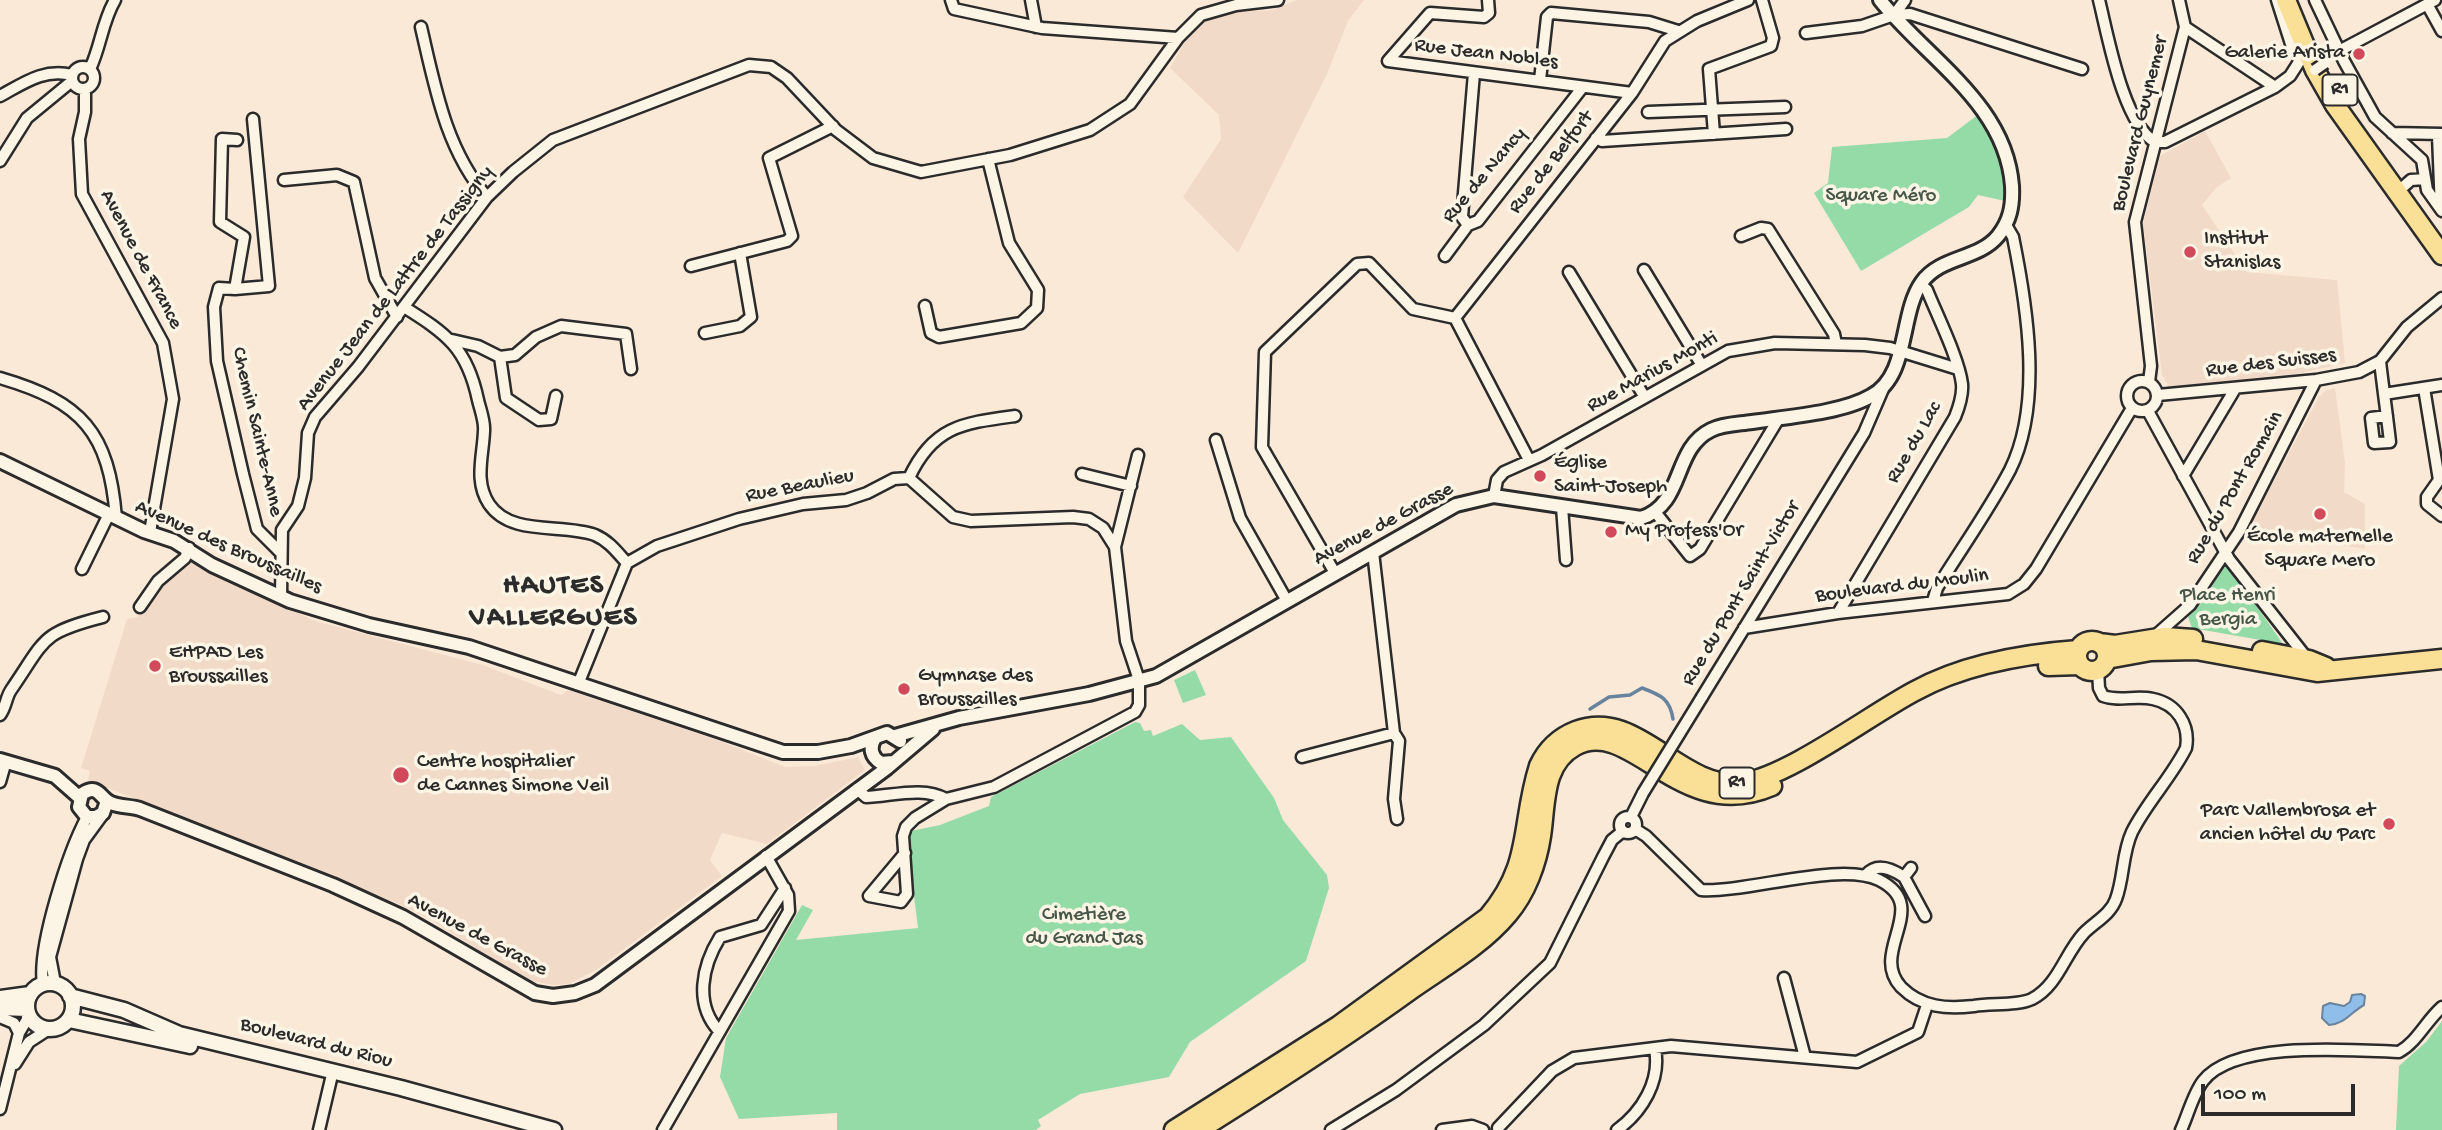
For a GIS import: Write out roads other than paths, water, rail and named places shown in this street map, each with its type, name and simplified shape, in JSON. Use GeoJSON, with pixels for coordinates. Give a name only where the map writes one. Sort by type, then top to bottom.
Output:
{"type":"FeatureCollection","features":[{"type":"Feature","properties":{"kind":"highway","name":"R1"},"geometry":{"type":"LineString","coordinates":[[2286,0],[2312,60],[2442,255]]}},
{"type":"Feature","properties":{"kind":"highway","name":"R1"},"geometry":{"type":"LineString","coordinates":[[2298,0],[2312,60]]}},
{"type":"Feature","properties":{"kind":"highway","name":"R1"},"geometry":{"type":"LineString","coordinates":[[2400,189],[2442,234]]}},
{"type":"Feature","properties":{"kind":"highway"},"geometry":{"type":"LineString","coordinates":[[2333,670],[2309,660],[2289,656],[2202,640],[2151,638],[2105,654],[2088,671],[2079,657],[2085,643],[2105,654],[2183,649],[2289,656],[2317,673],[2442,659]]}},
{"type":"Feature","properties":{"kind":"highway","name":"R1"},"geometry":{"type":"LineString","coordinates":[[1174,1130],[1338,1026],[1488,916],[1507,892],[1520,863],[1539,766],[1545,754],[1563,737],[1584,728],[1615,728],[1708,780],[1740,783],[1784,767],[1916,690],[1949,674],[1982,665],[2058,652],[2079,657]]}},
{"type":"Feature","properties":{"kind":"highway","name":"R1"},"geometry":{"type":"LineString","coordinates":[[1199,1130],[1346,1036],[1490,932],[1509,913],[1524,888],[1541,838],[1550,776],[1560,758],[1577,744],[1597,741],[1616,744],[1695,790],[1721,796],[1747,794],[1771,786],[1941,690],[1992,674],[2070,663],[2079,657]]}},
{"type":"Feature","properties":{"kind":"main road"},"geometry":{"type":"LineString","coordinates":[[0,998],[30,994],[49,984],[71,996],[73,1008],[69,1020],[49,1029],[37,1026],[28,1013],[30,994]]}},
{"type":"Feature","properties":{"kind":"main road","name":"Boulevard du Riou"},"geometry":{"type":"LineString","coordinates":[[71,996],[111,1006],[179,1034],[401,1088],[554,1130]]}},
{"type":"Feature","properties":{"kind":"main road"},"geometry":{"type":"LineString","coordinates":[[0,1009],[28,1013]]}},
{"type":"Feature","properties":{"kind":"main road","name":"Boulevard du Riou"},"geometry":{"type":"LineString","coordinates":[[69,1020],[331,1079],[529,1130]]}},
{"type":"Feature","properties":{"kind":"street"},"geometry":{"type":"LineString","coordinates":[[0,96],[44,74],[57,71],[72,78],[75,86],[85,89],[94,81],[90,69],[100,48],[106,15],[115,0]]}},
{"type":"Feature","properties":{"kind":"street"},"geometry":{"type":"LineString","coordinates":[[951,0],[954,9],[1036,27],[1178,38]]}},
{"type":"Feature","properties":{"kind":"street"},"geometry":{"type":"LineString","coordinates":[[1031,0],[1036,27]]}},
{"type":"Feature","properties":{"kind":"street","name":"Avenue Jean de Lattre de Tassigny"},"geometry":{"type":"LineString","coordinates":[[281,596],[282,530],[298,506],[305,478],[308,433],[315,417],[397,317],[487,197],[553,140],[749,65],[771,67],[787,78],[832,125],[873,158],[921,173],[1054,143],[1090,130],[1130,104],[1178,38],[1201,15],[1213,9],[1278,0]]}},
{"type":"Feature","properties":{"kind":"street","name":"Rue Jean Nobles"},"geometry":{"type":"LineString","coordinates":[[1488,0],[1489,13],[1484,17],[1430,13],[1388,61],[1632,93]]}},
{"type":"Feature","properties":{"kind":"street"},"geometry":{"type":"LineString","coordinates":[[1540,80],[1547,17],[1551,13],[1649,22],[1678,31],[1748,0]]}},
{"type":"Feature","properties":{"kind":"street"},"geometry":{"type":"LineString","coordinates":[[1714,134],[1709,69],[1768,48],[1773,43],[1762,0]]}},
{"type":"Feature","properties":{"kind":"street"},"geometry":{"type":"LineString","coordinates":[[1779,418],[1700,549],[1690,556],[1656,513],[1665,504],[1692,445],[1700,437],[1726,425],[1779,418],[1857,402],[1883,388],[1899,352],[1920,284],[1938,267],[1988,245],[2006,225],[2011,213],[2011,178],[1996,130],[1983,108],[1880,0]]}},
{"type":"Feature","properties":{"kind":"street"},"geometry":{"type":"LineString","coordinates":[[1894,15],[1905,0]]}},
{"type":"Feature","properties":{"kind":"street"},"geometry":{"type":"LineString","coordinates":[[2099,0],[2118,80],[2141,129],[2155,142],[2165,142],[2275,86],[2312,60],[2431,2],[2442,31]]}},
{"type":"Feature","properties":{"kind":"street","name":"Boulevard Guynemer"},"geometry":{"type":"LineString","coordinates":[[2149,383],[2151,366],[2135,222],[2185,27],[2179,0]]}},
{"type":"Feature","properties":{"kind":"street"},"geometry":{"type":"LineString","coordinates":[[2277,0],[2312,60],[2422,160],[2429,196],[2441,211]]}},
{"type":"Feature","properties":{"kind":"street"},"geometry":{"type":"LineString","coordinates":[[2312,60],[2315,0]]}},
{"type":"Feature","properties":{"kind":"street"},"geometry":{"type":"LineString","coordinates":[[1806,33],[1863,26],[1894,15],[1910,14],[2082,69]]}},
{"type":"Feature","properties":{"kind":"street"},"geometry":{"type":"LineString","coordinates":[[421,27],[441,115],[475,183],[487,197]]}},
{"type":"Feature","properties":{"kind":"street"},"geometry":{"type":"LineString","coordinates":[[2185,27],[2275,86]]}},
{"type":"Feature","properties":{"kind":"street","name":"Rue de Belfort"},"geometry":{"type":"LineString","coordinates":[[1455,318],[1632,93],[1665,41],[1678,31]]}},
{"type":"Feature","properties":{"kind":"street"},"geometry":{"type":"LineString","coordinates":[[0,161],[27,118],[82,67],[90,69]]}},
{"type":"Feature","properties":{"kind":"street"},"geometry":{"type":"LineString","coordinates":[[1468,225],[1462,216],[1474,73]]}},
{"type":"Feature","properties":{"kind":"street","name":"Rue de Nancy"},"geometry":{"type":"LineString","coordinates":[[1445,256],[1468,225],[1478,221],[1582,88]]}},
{"type":"Feature","properties":{"kind":"street","name":"Avenue de France"},"geometry":{"type":"LineString","coordinates":[[85,89],[85,112],[79,139],[82,194],[163,343],[173,400],[150,532]]}},
{"type":"Feature","properties":{"kind":"street"},"geometry":{"type":"LineString","coordinates":[[1648,112],[1784,107]]}},
{"type":"Feature","properties":{"kind":"street"},"geometry":{"type":"LineString","coordinates":[[237,140],[222,139],[220,222],[244,237],[235,289],[269,286],[253,119]]}},
{"type":"Feature","properties":{"kind":"street"},"geometry":{"type":"LineString","coordinates":[[691,266],[787,241],[792,236],[769,158],[832,125]]}},
{"type":"Feature","properties":{"kind":"street"},"geometry":{"type":"LineString","coordinates":[[1596,138],[1602,141],[1786,129]]}},
{"type":"Feature","properties":{"kind":"street"},"geometry":{"type":"LineString","coordinates":[[2392,134],[2412,132],[2440,135],[2441,211]]}},
{"type":"Feature","properties":{"kind":"street"},"geometry":{"type":"LineString","coordinates":[[925,306],[931,333],[939,337],[1021,323],[1037,308],[1038,290],[1009,243],[988,159]]}},
{"type":"Feature","properties":{"kind":"street"},"geometry":{"type":"LineString","coordinates":[[284,180],[337,175],[354,182],[375,278],[397,317]]}},
{"type":"Feature","properties":{"kind":"street"},"geometry":{"type":"LineString","coordinates":[[2400,189],[2411,180],[2425,178]]}},
{"type":"Feature","properties":{"kind":"street"},"geometry":{"type":"LineString","coordinates":[[1933,601],[1937,589],[2011,468],[2022,437],[2026,411],[2029,332],[2013,237],[2006,225]]}},
{"type":"Feature","properties":{"kind":"street"},"geometry":{"type":"LineString","coordinates":[[1741,236],[1761,228],[1768,229],[1834,334],[1836,344]]}},
{"type":"Feature","properties":{"kind":"street"},"geometry":{"type":"LineString","coordinates":[[705,333],[740,326],[751,317],[740,253]]}},
{"type":"Feature","properties":{"kind":"street"},"geometry":{"type":"LineString","coordinates":[[1335,573],[1262,447],[1265,352],[1357,264],[1369,263],[1413,309],[1455,318],[1529,460]]}},
{"type":"Feature","properties":{"kind":"street"},"geometry":{"type":"LineString","coordinates":[[1644,270],[1702,364]]}},
{"type":"Feature","properties":{"kind":"street"},"geometry":{"type":"LineString","coordinates":[[1569,272],[1644,397]]}},
{"type":"Feature","properties":{"kind":"street","name":"Rue du Lac"},"geometry":{"type":"LineString","coordinates":[[1838,613],[1955,417],[1962,384],[1927,290],[1920,284]]}},
{"type":"Feature","properties":{"kind":"street","name":"Chemin Sainte-Anne"},"geometry":{"type":"LineString","coordinates":[[235,289],[219,288],[214,307],[217,361],[257,528],[280,552]]}},
{"type":"Feature","properties":{"kind":"street","name":"Rue des Suisses"},"geometry":{"type":"LineString","coordinates":[[2158,395],[2316,380],[2359,372],[2380,361],[2407,327],[2442,298]]}},
{"type":"Feature","properties":{"kind":"street"},"geometry":{"type":"LineString","coordinates":[[404,307],[452,340],[466,359],[485,428],[482,490],[500,517],[520,523],[593,534],[608,542],[627,563],[579,682]]}},
{"type":"Feature","properties":{"kind":"street"},"geometry":{"type":"LineString","coordinates":[[452,340],[478,346],[500,357],[515,355],[536,337],[561,326],[626,334],[631,369]]}},
{"type":"Feature","properties":{"kind":"street","name":"Rue Marius Monti"},"geometry":{"type":"LineString","coordinates":[[1494,496],[1500,474],[1576,437],[1728,351],[1765,344],[1865,345],[1958,369]]}},
{"type":"Feature","properties":{"kind":"street"},"geometry":{"type":"LineString","coordinates":[[500,357],[506,398],[539,420],[551,419],[556,396]]}},
{"type":"Feature","properties":{"kind":"street"},"geometry":{"type":"LineString","coordinates":[[2380,361],[2387,416]]}},
{"type":"Feature","properties":{"kind":"street"},"geometry":{"type":"LineString","coordinates":[[0,378],[41,390],[69,408],[100,443],[111,468],[113,516],[82,569]]}},
{"type":"Feature","properties":{"kind":"street","name":"Rue du Pont Romain"},"geometry":{"type":"LineString","coordinates":[[2151,638],[2190,605],[2239,532],[2316,380]]}},
{"type":"Feature","properties":{"kind":"street"},"geometry":{"type":"LineString","coordinates":[[2139,381],[2149,383],[2158,395],[2155,405],[2148,411],[2132,408],[2127,396],[2130,387],[2139,381]]}},
{"type":"Feature","properties":{"kind":"street"},"geometry":{"type":"LineString","coordinates":[[2384,394],[2442,385]]}},
{"type":"Feature","properties":{"kind":"street","name":"Rue du Pont Saint-Victor"},"geometry":{"type":"LineString","coordinates":[[1631,817],[1643,793],[1864,433],[1883,388]]}},
{"type":"Feature","properties":{"kind":"street"},"geometry":{"type":"LineString","coordinates":[[2424,388],[2439,480],[2427,497],[2427,504],[2431,511],[2442,516]]}},
{"type":"Feature","properties":{"kind":"street"},"geometry":{"type":"LineString","coordinates":[[2183,476],[2235,389]]}},
{"type":"Feature","properties":{"kind":"street","name":"Boulevard du Moulin"},"geometry":{"type":"LineString","coordinates":[[1744,628],[1838,613],[2008,594],[2024,584],[2036,569],[2132,408]]}},
{"type":"Feature","properties":{"kind":"street"},"geometry":{"type":"LineString","coordinates":[[2148,411],[2224,552],[2289,656]]}},
{"type":"Feature","properties":{"kind":"street"},"geometry":{"type":"LineString","coordinates":[[1015,416],[958,425],[936,437],[917,461],[909,478],[953,517],[971,521],[1089,519],[1103,528],[1115,547]]}},
{"type":"Feature","properties":{"kind":"street"},"geometry":{"type":"LineString","coordinates":[[1216,440],[1240,518],[1287,601]]}},
{"type":"Feature","properties":{"kind":"street"},"geometry":{"type":"LineString","coordinates":[[905,853],[869,896],[901,902],[907,894],[906,827],[946,799],[994,787],[1136,712],[1139,705],[1139,680],[1126,641],[1115,547],[1138,455]]}},
{"type":"Feature","properties":{"kind":"street","name":"Avenue des Broussailles"},"geometry":{"type":"LineString","coordinates":[[0,461],[113,516],[189,548],[212,565],[281,596],[359,622],[461,645],[783,752],[816,752],[851,746],[874,738]]}},
{"type":"Feature","properties":{"kind":"street"},"geometry":{"type":"LineString","coordinates":[[1082,474],[1130,486]]}},
{"type":"Feature","properties":{"kind":"street","name":"Rue Beaulieu"},"geometry":{"type":"LineString","coordinates":[[627,563],[657,545],[710,531],[739,519],[803,504],[846,499],[867,493],[894,479],[909,478]]}},
{"type":"Feature","properties":{"kind":"street","name":"Avenue de Grasse"},"geometry":{"type":"LineString","coordinates":[[105,807],[140,809],[333,885],[403,917],[526,988],[553,996],[575,993],[595,985],[861,786],[939,724],[1046,704],[1156,676],[1456,505],[1494,496],[1642,518],[1656,513]]}},
{"type":"Feature","properties":{"kind":"street"},"geometry":{"type":"LineString","coordinates":[[1562,507],[1566,560]]}},
{"type":"Feature","properties":{"kind":"street"},"geometry":{"type":"LineString","coordinates":[[140,607],[158,582],[185,558],[189,548]]}},
{"type":"Feature","properties":{"kind":"street"},"geometry":{"type":"LineString","coordinates":[[1373,552],[1394,733],[1399,741],[1394,799],[1397,819]]}},
{"type":"Feature","properties":{"kind":"street"},"geometry":{"type":"LineString","coordinates":[[0,715],[9,692],[43,640],[59,630],[103,617]]}},
{"type":"Feature","properties":{"kind":"street"},"geometry":{"type":"LineString","coordinates":[[1635,829],[1646,836],[1701,890],[1866,875],[1890,887],[1899,898],[1903,921],[1891,950],[1893,973],[1901,987],[1927,1005],[1948,1009],[2031,999],[2053,980],[2071,948],[2115,902],[2129,839],[2152,798],[2179,762],[2188,732],[2183,720],[2171,708],[2154,699],[2120,701],[2103,696],[2099,688],[2105,654]]}},
{"type":"Feature","properties":{"kind":"street"},"geometry":{"type":"LineString","coordinates":[[895,736],[939,724]]}},
{"type":"Feature","properties":{"kind":"street"},"geometry":{"type":"LineString","coordinates":[[887,733],[895,736],[901,744],[897,758],[885,764],[874,756],[874,738],[887,733]]}},
{"type":"Feature","properties":{"kind":"street"},"geometry":{"type":"LineString","coordinates":[[1302,757],[1394,733]]}},
{"type":"Feature","properties":{"kind":"street","name":"Avenue des Broussailles"},"geometry":{"type":"LineString","coordinates":[[851,746],[874,756]]}},
{"type":"Feature","properties":{"kind":"street","name":"Avenue de Grasse"},"geometry":{"type":"LineString","coordinates":[[861,786],[874,756]]}},
{"type":"Feature","properties":{"kind":"street"},"geometry":{"type":"LineString","coordinates":[[0,782],[3,761],[55,776],[80,798],[79,807],[87,817],[76,837],[42,956],[49,984]]}},
{"type":"Feature","properties":{"kind":"street"},"geometry":{"type":"LineString","coordinates":[[861,786],[866,797],[919,792],[936,793],[946,799]]}},
{"type":"Feature","properties":{"kind":"street","name":"Avenue de Grasse"},"geometry":{"type":"LineString","coordinates":[[80,798],[86,791],[95,790],[103,793],[105,807]]}},
{"type":"Feature","properties":{"kind":"street"},"geometry":{"type":"LineString","coordinates":[[49,984],[50,957],[77,859],[84,840],[105,807]]}},
{"type":"Feature","properties":{"kind":"street","name":"Avenue de Grasse"},"geometry":{"type":"LineString","coordinates":[[87,817],[96,817],[105,807]]}},
{"type":"Feature","properties":{"kind":"street"},"geometry":{"type":"LineString","coordinates":[[1631,817],[1636,821],[1635,829],[1630,833],[1623,831],[1621,821],[1631,817]]}},
{"type":"Feature","properties":{"kind":"street"},"geometry":{"type":"LineString","coordinates":[[1331,1130],[1396,1090],[1484,1026],[1550,963],[1612,840],[1623,831]]}},
{"type":"Feature","properties":{"kind":"street"},"geometry":{"type":"LineString","coordinates":[[663,1130],[789,911],[788,895],[766,856]]}},
{"type":"Feature","properties":{"kind":"street"},"geometry":{"type":"LineString","coordinates":[[1866,875],[1870,870],[1880,867],[1908,872],[1924,916]]}},
{"type":"Feature","properties":{"kind":"street"},"geometry":{"type":"LineString","coordinates":[[719,1031],[705,1010],[702,985],[716,944],[726,934],[761,925],[785,888]]}},
{"type":"Feature","properties":{"kind":"street"},"geometry":{"type":"LineString","coordinates":[[1784,978],[1805,1057]]}},
{"type":"Feature","properties":{"kind":"street"},"geometry":{"type":"LineString","coordinates":[[1442,1130],[1472,1126],[1484,1130],[1498,1129],[1561,1063],[1574,1058],[1671,1046],[1857,1062],[1918,1032],[1927,1005]]}},
{"type":"Feature","properties":{"kind":"street"},"geometry":{"type":"LineString","coordinates":[[2182,1130],[2204,1079],[2239,1059],[2257,1053],[2289,1051],[2399,1052],[2411,1046],[2427,1021],[2442,1007]]}},
{"type":"Feature","properties":{"kind":"street"},"geometry":{"type":"LineString","coordinates":[[0,1109],[19,1034],[28,1013]]}},
{"type":"Feature","properties":{"kind":"street"},"geometry":{"type":"LineString","coordinates":[[0,1017],[14,1023],[19,1034]]}},
{"type":"Feature","properties":{"kind":"street"},"geometry":{"type":"LineString","coordinates":[[12,1067],[29,1042],[49,1029]]}},
{"type":"Feature","properties":{"kind":"street"},"geometry":{"type":"LineString","coordinates":[[1617,1130],[1640,1110],[1657,1070],[1655,1049]]}},
{"type":"Feature","properties":{"kind":"street"},"geometry":{"type":"LineString","coordinates":[[319,1130],[331,1079]]}},
{"type":"Feature","properties":{"kind":"water"},"geometry":{"type":"Polygon","coordinates":[[[2352,995],[2365,996],[2364,1005],[2344,1020],[2329,1025],[2322,1018],[2323,1006],[2330,1003],[2344,1006],[2350,1002],[2352,995]]]}},
{"type":"Feature","properties":{"kind":"waterway"},"geometry":{"type":"LineString","coordinates":[[1590,709],[1609,697],[1630,695],[1642,688],[1664,699],[1670,707],[1673,719]]}},
{"type":"Feature","properties":{"kind":"place","name":"Galerie Arista"},"geometry":{"type":"Point","coordinates":[2359,54]}},
{"type":"Feature","properties":{"kind":"place","name":"Institut Stanislas"},"geometry":{"type":"Point","coordinates":[2190,252]}},
{"type":"Feature","properties":{"kind":"place","name":"Église Saint-Joseph"},"geometry":{"type":"Point","coordinates":[1540,476]}},
{"type":"Feature","properties":{"kind":"place","name":"École maternelle Square Mero"},"geometry":{"type":"Point","coordinates":[2320,514]}},
{"type":"Feature","properties":{"kind":"place","name":"My Profess'Or"},"geometry":{"type":"Point","coordinates":[1611,532]}},
{"type":"Feature","properties":{"kind":"place","name":"EHPAD Les Broussailles"},"geometry":{"type":"Point","coordinates":[155,666]}},
{"type":"Feature","properties":{"kind":"place","name":"Gymnase des Broussailles"},"geometry":{"type":"Point","coordinates":[904,689]}},
{"type":"Feature","properties":{"kind":"place","name":"Centre hospitalier de Cannes Simone Veil"},"geometry":{"type":"Point","coordinates":[401,775]}},
{"type":"Feature","properties":{"kind":"place","name":"Parc Vallembrosa et ancien hôtel du Parc"},"geometry":{"type":"Point","coordinates":[2389,824]}},
{"type":"Feature","properties":{"kind":"district","name":"HAUTES VALLERGUES"},"geometry":{"type":"Point","coordinates":[554,604]}},
{"type":"Feature","properties":{"kind":"park label","name":"Square Méro"},"geometry":{"type":"Point","coordinates":[1881,197]}},
{"type":"Feature","properties":{"kind":"park label","name":"Place Henri Bergia"},"geometry":{"type":"Point","coordinates":[2228,609]}},
{"type":"Feature","properties":{"kind":"park label","name":"Cimetière du Grand Jas"},"geometry":{"type":"Point","coordinates":[1084,928]}}]}
